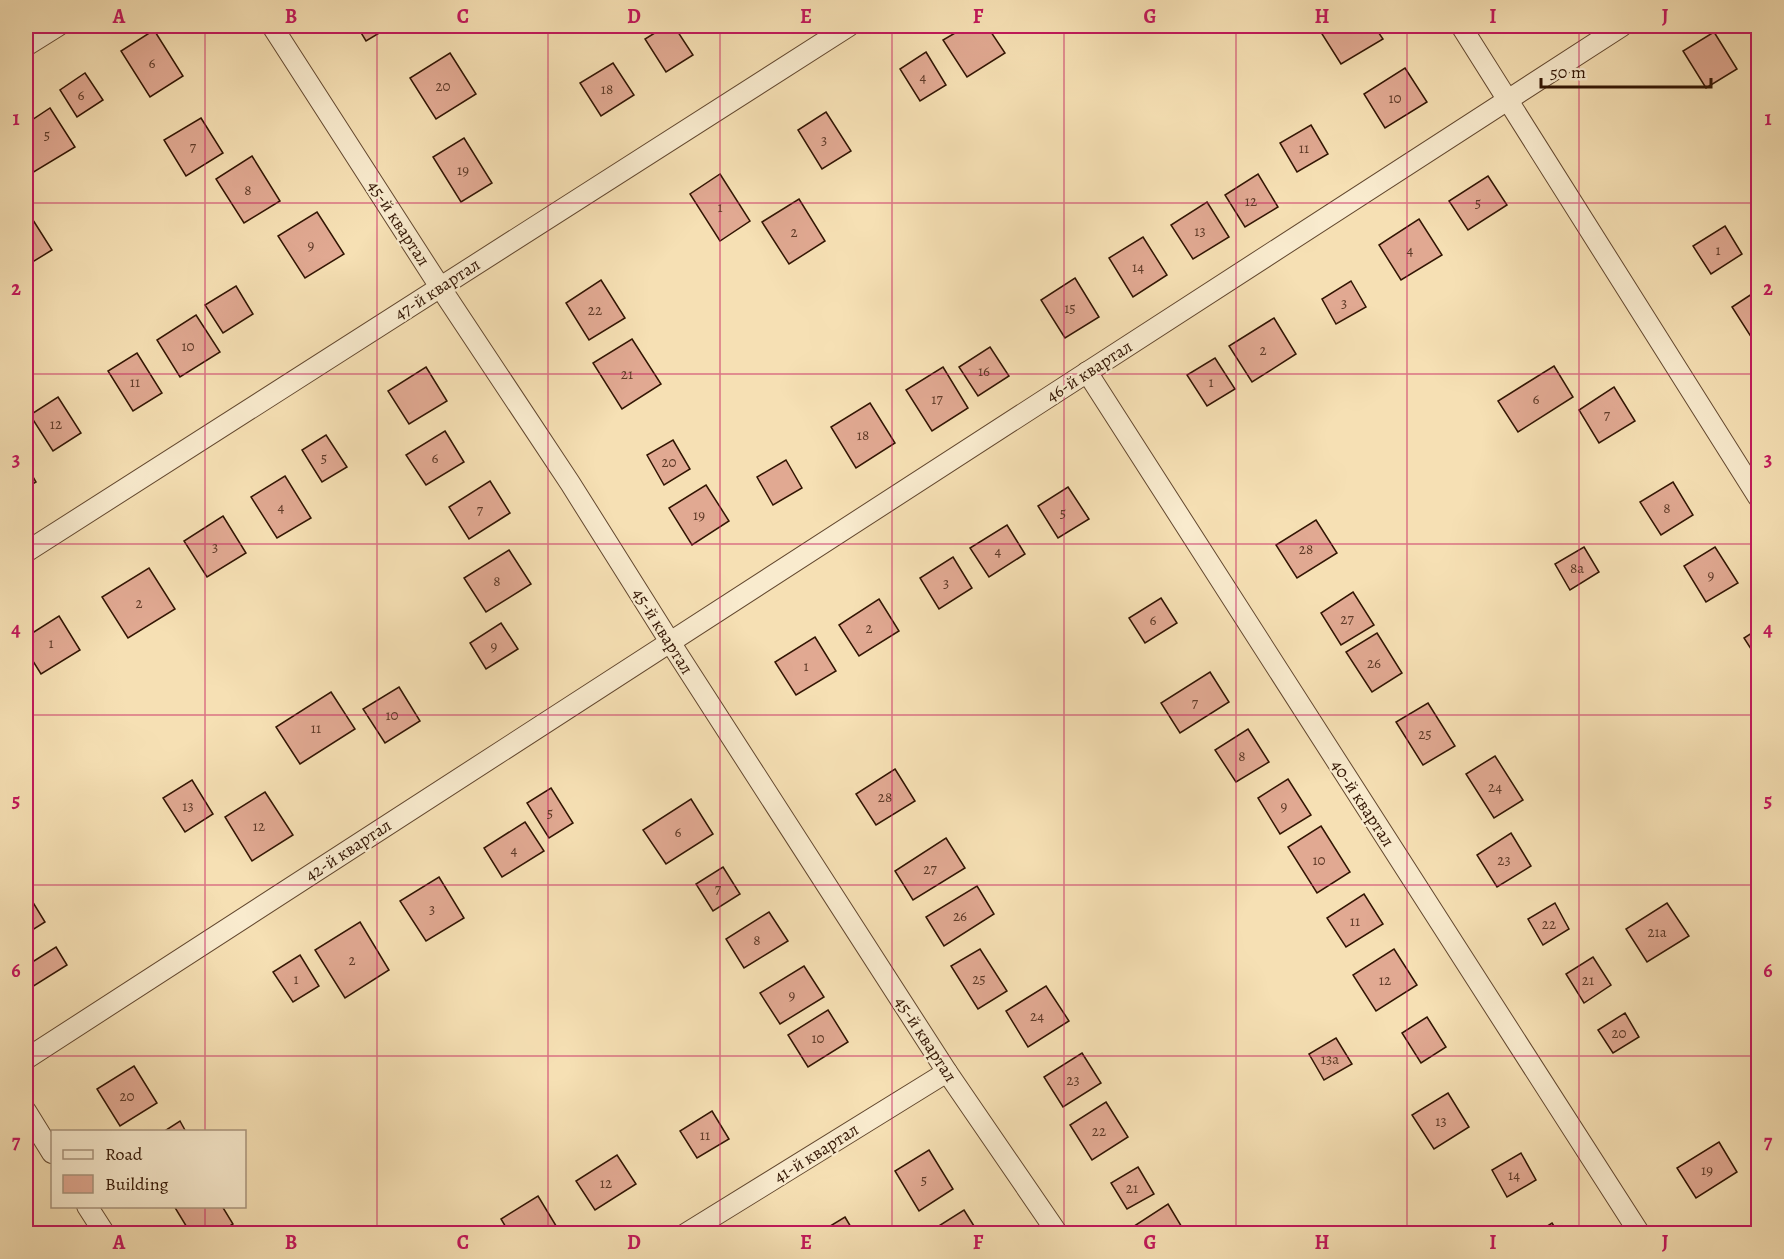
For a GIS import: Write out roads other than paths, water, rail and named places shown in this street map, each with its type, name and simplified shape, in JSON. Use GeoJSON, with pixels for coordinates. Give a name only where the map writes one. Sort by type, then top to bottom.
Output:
{"type":"FeatureCollection","features":[{"type":"Feature","properties":{"kind":"street"},"geometry":{"type":"LineString","coordinates":[[26,46],[58,26]]}},
{"type":"Feature","properties":{"kind":"street","name":"45-й квартал"},"geometry":{"type":"LineString","coordinates":[[272,26],[440,287],[570,483],[947,1072],[1058,1233]]}},
{"type":"Feature","properties":{"kind":"street","name":"47-й квартал"},"geometry":{"type":"LineString","coordinates":[[26,552],[849,26]]}},
{"type":"Feature","properties":{"kind":"street"},"geometry":{"type":"LineString","coordinates":[[1461,26],[1758,496]]}},
{"type":"Feature","properties":{"kind":"street","name":"46-й квартал"},"geometry":{"type":"LineString","coordinates":[[670,642],[1622,26]]}},
{"type":"Feature","properties":{"kind":"street","name":"40-й квартал"},"geometry":{"type":"LineString","coordinates":[[1087,372],[1640,1233]]}},
{"type":"Feature","properties":{"kind":"street","name":"42-й квартал"},"geometry":{"type":"LineString","coordinates":[[26,1059],[670,642]]}},
{"type":"Feature","properties":{"kind":"street","name":"41-й квартал"},"geometry":{"type":"LineString","coordinates":[[685,1233],[947,1072]]}},
{"type":"Feature","properties":{"kind":"street"},"geometry":{"type":"LineString","coordinates":[[26,1111],[51,1151]]}},
{"type":"Feature","properties":{"kind":"street"},"geometry":{"type":"LineString","coordinates":[[88,1208],[105,1233]]}}]}
